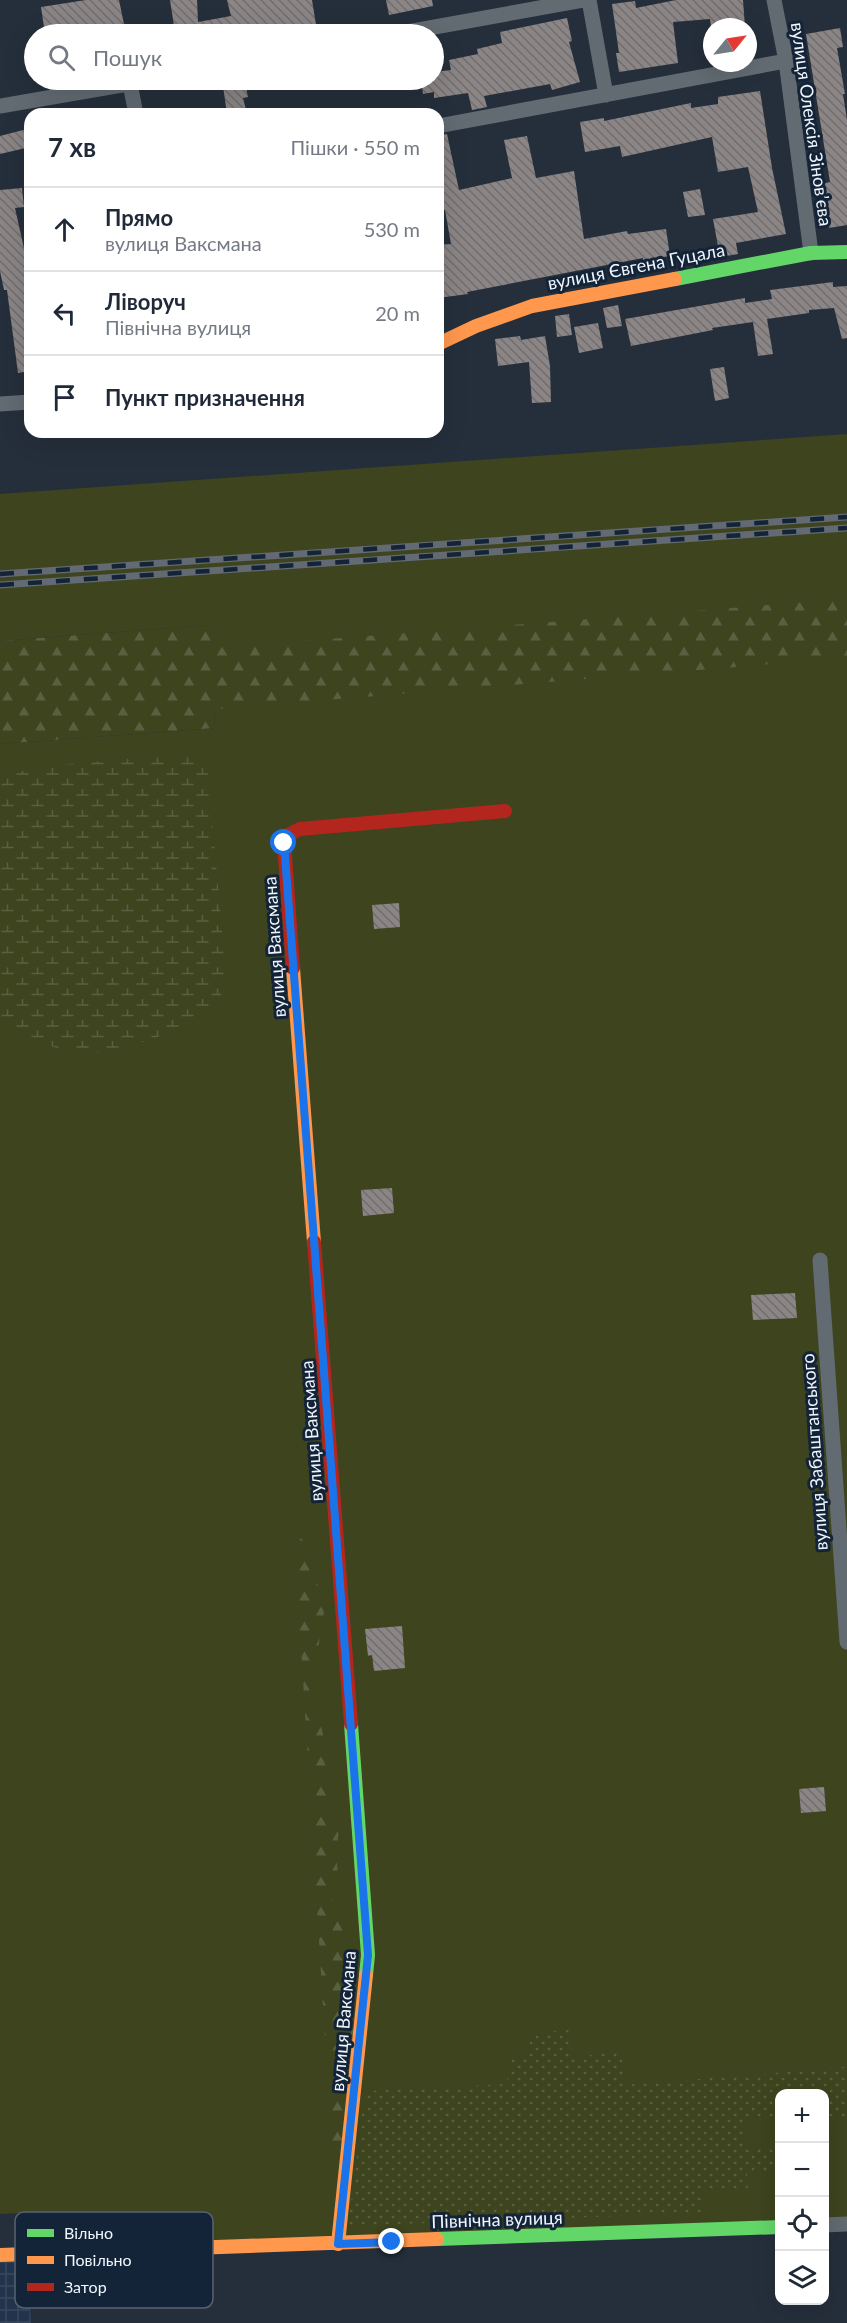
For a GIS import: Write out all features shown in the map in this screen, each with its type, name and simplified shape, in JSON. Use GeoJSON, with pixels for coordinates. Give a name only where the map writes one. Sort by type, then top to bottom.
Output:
{"type":"FeatureCollection","features":[{"type":"Feature","properties":{"kind":"street"},"geometry":{"type":"LineString","coordinates":[[444,25],[583,0]]}},
{"type":"Feature","properties":{"kind":"street"},"geometry":{"type":"LineString","coordinates":[[589,0],[606,95]]}},
{"type":"Feature","properties":{"kind":"street","name":"вулиця Олексія Зіновʼєва"},"geometry":{"type":"LineString","coordinates":[[774,0],[786,61],[811,253]]}},
{"type":"Feature","properties":{"kind":"street"},"geometry":{"type":"LineString","coordinates":[[444,125],[786,61]]}},
{"type":"Feature","properties":{"kind":"street"},"geometry":{"type":"LineString","coordinates":[[0,106],[95,90]]}},
{"type":"Feature","properties":{"kind":"street"},"geometry":{"type":"LineString","coordinates":[[131,90],[135,108]]}},
{"type":"Feature","properties":{"kind":"street","name":"вулиця Євгена Гуцала"},"geometry":{"type":"LineString","coordinates":[[444,341],[476,326],[532,306],[811,253],[847,252]]}},
{"type":"Feature","properties":{"kind":"street"},"geometry":{"type":"LineString","coordinates":[[1,400],[24,402]]}},
{"type":"Feature","properties":{"kind":"street","name":"вулиця Ваксмана"},"geometry":{"type":"LineString","coordinates":[[338,2244],[368,1955],[284,843],[288,835],[300,829],[505,811]]}},
{"type":"Feature","properties":{"kind":"street","name":"вулиця Забаштанського"},"geometry":{"type":"LineString","coordinates":[[820,1260],[847,1642]]}},
{"type":"Feature","properties":{"kind":"street"},"geometry":{"type":"LineString","coordinates":[[829,2225],[847,2224]]}},
{"type":"Feature","properties":{"kind":"street","name":"Північна вулиця"},"geometry":{"type":"LineString","coordinates":[[213,2248],[775,2227]]}},
{"type":"Feature","properties":{"kind":"street","name":"Північна вулиця"},"geometry":{"type":"LineString","coordinates":[[0,2255],[15,2255]]}},
{"type":"Feature","properties":{"kind":"shaded area"},"geometry":{"type":"Polygon","coordinates":[[[15,2254],[15,2308],[30,2308],[31,2323],[0,2323],[0,2255],[15,2254]]]}},
{"type":"Feature","properties":{"kind":"green space"},"geometry":{"type":"Polygon","coordinates":[[[847,434],[847,2224],[829,2225],[829,2089],[775,2089],[775,2227],[213,2247],[213,2212],[15,2212],[0,2214],[0,744],[215,728],[210,625],[0,641],[0,494],[847,434]]]}},
{"type":"Feature","properties":{"kind":"green space"},"geometry":{"type":"Polygon","coordinates":[[[847,599],[847,658],[214,709],[215,728],[0,744],[0,641],[210,625],[212,648],[847,599]]]}},
{"type":"Feature","properties":{"kind":"green space"},"geometry":{"type":"Polygon","coordinates":[[[195,753],[206,761],[208,774],[226,978],[221,995],[207,1010],[187,1024],[136,1044],[110,1050],[88,1053],[70,1052],[18,1031],[0,1027],[0,784],[12,775],[33,767],[195,753]]]}},
{"type":"Feature","properties":{"kind":"green space"},"geometry":{"type":"Polygon","coordinates":[[[294,1532],[313,1550],[318,1590],[324,1612],[317,1656],[315,1703],[323,1734],[323,1758],[335,1795],[327,1807],[340,1822],[336,1853],[339,1885],[331,1895],[341,1917],[353,2031],[343,2153],[332,2154],[294,1532]]]}},
{"type":"Feature","properties":{"kind":"green space"},"geometry":{"type":"Polygon","coordinates":[[[570,2030],[573,2057],[621,2052],[625,2085],[847,2067],[847,2119],[829,2118],[829,2089],[775,2089],[775,2117],[744,2116],[746,2149],[775,2146],[775,2173],[747,2174],[748,2191],[702,2192],[702,2213],[348,2226],[362,2115],[368,2091],[507,2084],[510,2059],[526,2057],[533,2033],[570,2030]]]}},
{"type":"Feature","properties":{"kind":"building"},"geometry":{"type":"Polygon","coordinates":[[[86,0],[119,0],[124,24],[44,24],[41,7],[86,0]]]}},
{"type":"Feature","properties":{"kind":"building"},"geometry":{"type":"Polygon","coordinates":[[[170,0],[197,0],[198,22],[231,16],[227,0],[312,0],[316,24],[174,24],[170,0]]]}},
{"type":"Feature","properties":{"kind":"building"},"geometry":{"type":"Polygon","coordinates":[[[386,0],[432,0],[433,6],[389,15],[386,0]]]}},
{"type":"Feature","properties":{"kind":"building"},"geometry":{"type":"Polygon","coordinates":[[[676,0],[743,0],[744,18],[703,18],[673,22],[678,63],[619,72],[616,53],[619,53],[612,4],[635,1],[636,8],[676,0]]]}},
{"type":"Feature","properties":{"kind":"building"},"geometry":{"type":"Polygon","coordinates":[[[567,18],[572,41],[569,42],[580,82],[552,90],[550,84],[484,96],[487,107],[472,110],[468,93],[434,98],[434,92],[423,94],[422,90],[444,90],[444,71],[451,70],[449,60],[478,54],[477,49],[502,43],[500,32],[567,18]]]}},
{"type":"Feature","properties":{"kind":"building"},"geometry":{"type":"Polygon","coordinates":[[[840,28],[843,47],[837,48],[847,120],[847,225],[829,228],[822,184],[830,182],[806,34],[840,28]]]}},
{"type":"Feature","properties":{"kind":"building"},"geometry":{"type":"Polygon","coordinates":[[[224,90],[246,90],[248,97],[243,98],[246,108],[226,108],[224,90]]]}},
{"type":"Feature","properties":{"kind":"building"},"geometry":{"type":"Polygon","coordinates":[[[760,91],[772,168],[786,234],[736,243],[738,254],[720,257],[713,219],[758,212],[748,167],[718,172],[712,137],[622,157],[620,146],[585,152],[580,122],[604,118],[604,121],[691,103],[691,108],[718,104],[718,97],[760,91]]]}},
{"type":"Feature","properties":{"kind":"building"},"geometry":{"type":"Polygon","coordinates":[[[24,130],[24,148],[0,154],[0,136],[24,130]]]}},
{"type":"Feature","properties":{"kind":"building"},"geometry":{"type":"Polygon","coordinates":[[[447,134],[459,190],[512,178],[504,140],[527,136],[536,178],[574,171],[584,239],[627,231],[628,234],[666,229],[670,256],[643,260],[643,258],[444,297],[444,245],[451,244],[444,210],[444,135],[447,134]]]}},
{"type":"Feature","properties":{"kind":"building"},"geometry":{"type":"Polygon","coordinates":[[[22,188],[24,207],[15,208],[24,248],[24,372],[18,373],[7,290],[4,290],[0,271],[0,190],[22,188]]]}},
{"type":"Feature","properties":{"kind":"building"},"geometry":{"type":"Polygon","coordinates":[[[700,189],[705,215],[688,217],[683,192],[700,189]]]}},
{"type":"Feature","properties":{"kind":"building"},"geometry":{"type":"Polygon","coordinates":[[[833,282],[833,287],[847,286],[847,338],[842,339],[834,308],[809,310],[809,313],[767,319],[773,354],[758,356],[753,322],[712,328],[713,330],[631,346],[625,319],[745,298],[745,303],[772,299],[770,290],[833,282]]]}},
{"type":"Feature","properties":{"kind":"building"},"geometry":{"type":"Polygon","coordinates":[[[618,305],[622,326],[607,328],[603,308],[618,305]]]}},
{"type":"Feature","properties":{"kind":"building"},"geometry":{"type":"Polygon","coordinates":[[[569,314],[572,335],[557,337],[555,316],[569,314]]]}},
{"type":"Feature","properties":{"kind":"building"},"geometry":{"type":"Polygon","coordinates":[[[598,323],[603,348],[579,353],[574,327],[598,323]]]}},
{"type":"Feature","properties":{"kind":"building"},"geometry":{"type":"Polygon","coordinates":[[[520,336],[521,340],[545,336],[550,366],[551,402],[532,403],[529,362],[498,366],[495,339],[520,336]]]}},
{"type":"Feature","properties":{"kind":"building"},"geometry":{"type":"Polygon","coordinates":[[[724,367],[729,398],[715,401],[710,369],[724,367]]]}},
{"type":"Feature","properties":{"kind":"building"},"geometry":{"type":"Polygon","coordinates":[[[399,903],[400,927],[374,929],[372,905],[399,903]]]}},
{"type":"Feature","properties":{"kind":"building"},"geometry":{"type":"Polygon","coordinates":[[[392,1188],[394,1213],[363,1216],[361,1190],[392,1188]]]}},
{"type":"Feature","properties":{"kind":"building"},"geometry":{"type":"Polygon","coordinates":[[[795,1293],[797,1318],[753,1320],[751,1295],[795,1293]]]}},
{"type":"Feature","properties":{"kind":"building"},"geometry":{"type":"Polygon","coordinates":[[[402,1626],[405,1668],[374,1671],[372,1655],[368,1656],[365,1629],[402,1626]]]}},
{"type":"Feature","properties":{"kind":"building"},"geometry":{"type":"Polygon","coordinates":[[[824,1787],[826,1811],[801,1813],[799,1789],[824,1787]]]}},
{"type":"Feature","properties":{"kind":"railway"},"geometry":{"type":"LineString","coordinates":[[0,574],[847,517]]}},
{"type":"Feature","properties":{"kind":"railway"},"geometry":{"type":"LineString","coordinates":[[0,585],[847,528]]}},
{"type":"Feature","properties":{"kind":"traffic: fast"},"geometry":{"type":"LineString","coordinates":[[675,279],[811,253],[847,252]]}},
{"type":"Feature","properties":{"kind":"traffic: fast"},"geometry":{"type":"LineString","coordinates":[[351,1724],[368,1955],[366,1975]]}},
{"type":"Feature","properties":{"kind":"traffic: fast"},"geometry":{"type":"LineString","coordinates":[[437,2239],[775,2227]]}},
{"type":"Feature","properties":{"kind":"traffic: slow"},"geometry":{"type":"LineString","coordinates":[[444,341],[476,326],[532,306],[675,279]]}},
{"type":"Feature","properties":{"kind":"traffic: slow"},"geometry":{"type":"LineString","coordinates":[[293,968],[314,1242]]}},
{"type":"Feature","properties":{"kind":"traffic: slow"},"geometry":{"type":"LineString","coordinates":[[338,2244],[366,1975]]}},
{"type":"Feature","properties":{"kind":"traffic: slow"},"geometry":{"type":"LineString","coordinates":[[213,2247],[437,2239]]}},
{"type":"Feature","properties":{"kind":"traffic: slow"},"geometry":{"type":"LineString","coordinates":[[0,2255],[15,2254]]}},
{"type":"Feature","properties":{"kind":"traffic: jam"},"geometry":{"type":"LineString","coordinates":[[293,968],[284,843],[288,835],[300,829],[505,811]]}},
{"type":"Feature","properties":{"kind":"traffic: jam"},"geometry":{"type":"LineString","coordinates":[[314,1242],[351,1724]]}},
{"type":"Feature","properties":{"kind":"route"},"geometry":{"type":"LineString","coordinates":[[284,843],[368,1955],[338,2244],[392,2242]]}}]}
